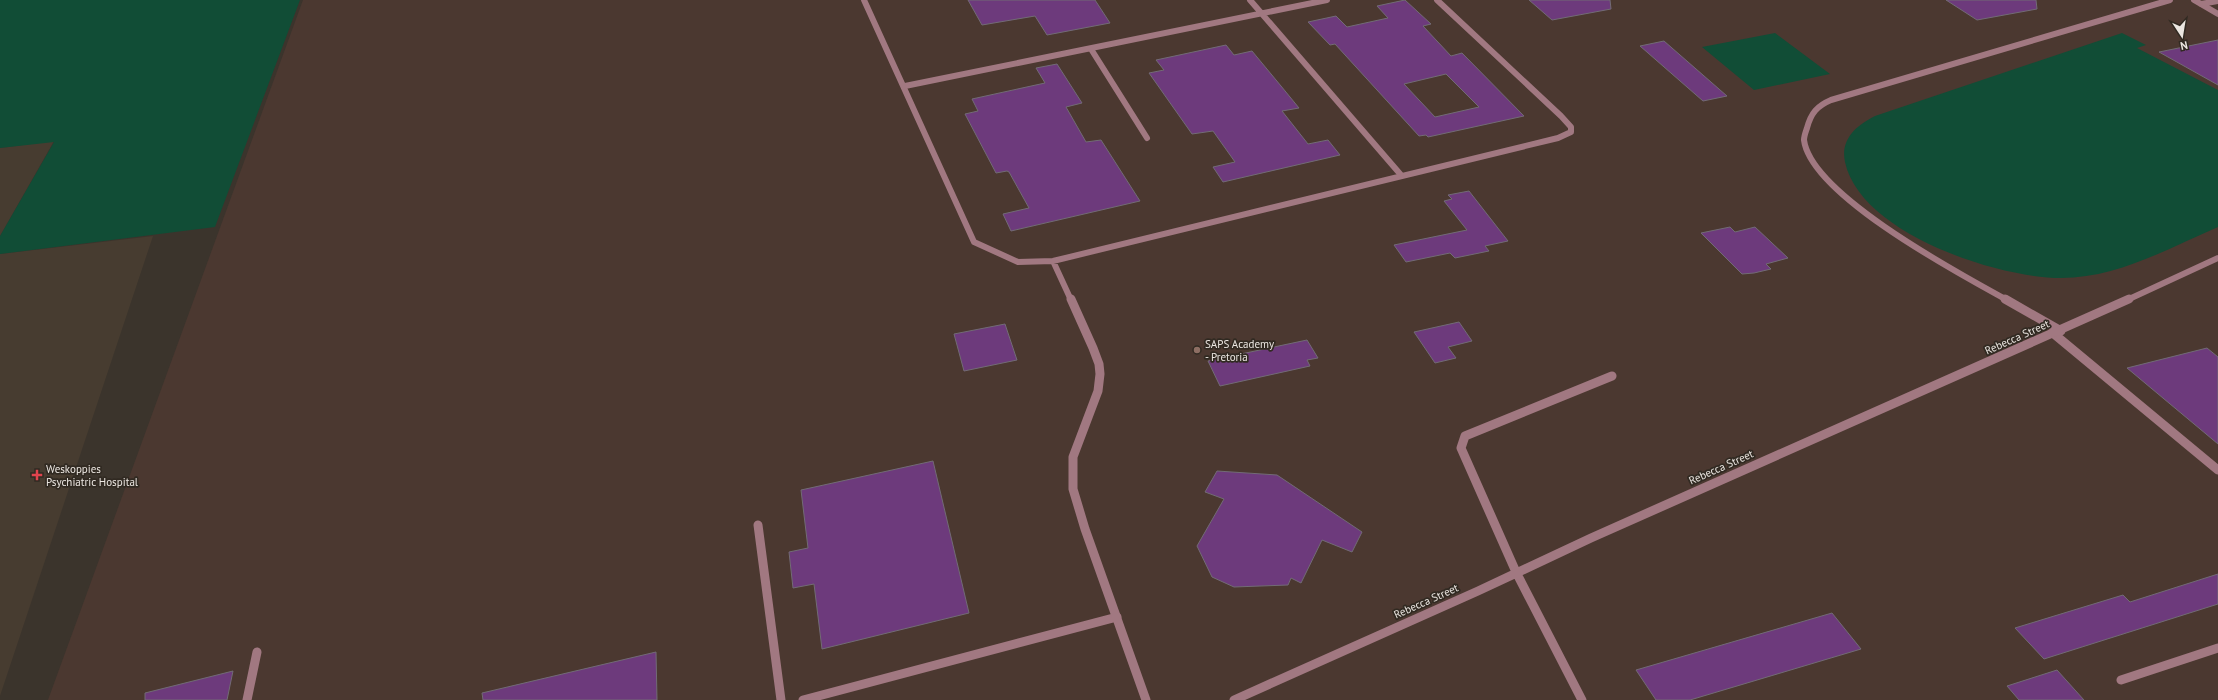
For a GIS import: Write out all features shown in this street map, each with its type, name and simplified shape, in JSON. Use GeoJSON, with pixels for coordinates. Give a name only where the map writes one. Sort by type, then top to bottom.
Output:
{"type":"FeatureCollection","features":[{"type":"Feature","properties":{"kind":"street"},"geometry":{"type":"LineString","coordinates":[[864,0],[974,242],[1018,262],[1053,262],[1401,175],[1558,138],[1569,134],[1572,130],[1561,116],[1437,0]]}},
{"type":"Feature","properties":{"kind":"street"},"geometry":{"type":"LineString","coordinates":[[1250,0],[1401,175]]}},
{"type":"Feature","properties":{"kind":"street"},"geometry":{"type":"LineString","coordinates":[[904,86],[1327,0]]}},
{"type":"Feature","properties":{"kind":"street"},"geometry":{"type":"LineString","coordinates":[[2170,0],[1831,100],[1819,105],[1809,120],[1804,139],[1811,158],[1830,181],[1859,208],[1903,241],[1933,259],[1987,287],[2058,333],[2218,470]]}},
{"type":"Feature","properties":{"kind":"street"},"geometry":{"type":"LineString","coordinates":[[2194,0],[2218,14]]}},
{"type":"Feature","properties":{"kind":"street"},"geometry":{"type":"LineString","coordinates":[[2201,4],[2218,1]]}},
{"type":"Feature","properties":{"kind":"street"},"geometry":{"type":"LineString","coordinates":[[1091,49],[1147,138]]}},
{"type":"Feature","properties":{"kind":"street","name":"Rebecca Street"},"geometry":{"type":"LineString","coordinates":[[1234,700],[1478,591],[1516,572],[2058,333],[2218,258]]}},
{"type":"Feature","properties":{"kind":"street"},"geometry":{"type":"LineString","coordinates":[[1053,262],[1099,364],[1100,382],[1098,391],[1073,457],[1072,477],[1078,509],[1146,700]]}},
{"type":"Feature","properties":{"kind":"street"},"geometry":{"type":"LineString","coordinates":[[1582,700],[1516,572],[1465,460],[1461,448],[1465,436],[1612,376]]}},
{"type":"Feature","properties":{"kind":"street"},"geometry":{"type":"LineString","coordinates":[[758,525],[780,700]]}},
{"type":"Feature","properties":{"kind":"street"},"geometry":{"type":"LineString","coordinates":[[803,700],[1117,618]]}},
{"type":"Feature","properties":{"kind":"street"},"geometry":{"type":"LineString","coordinates":[[2122,680],[2218,648]]}},
{"type":"Feature","properties":{"kind":"street"},"geometry":{"type":"LineString","coordinates":[[247,700],[257,652]]}},
{"type":"Feature","properties":{"kind":"shaded area","name":"SAPS Academy - Pretoria"},"geometry":{"type":"Polygon","coordinates":[[[303,0],[2218,0],[2218,700],[48,700],[303,0]]]}},
{"type":"Feature","properties":{"kind":"shaded area"},"geometry":{"type":"Polygon","coordinates":[[[54,141],[0,236],[0,148],[54,141]]]}},
{"type":"Feature","properties":{"kind":"shaded area","name":"Weskoppies Psychiatric Hospital"},"geometry":{"type":"Polygon","coordinates":[[[153,236],[0,696],[0,254],[153,236]]]}},
{"type":"Feature","properties":{"kind":"green space"},"geometry":{"type":"Polygon","coordinates":[[[0,0],[300,0],[215,227],[0,254],[0,236],[54,142],[0,148],[0,0]]]}},
{"type":"Feature","properties":{"kind":"green space"},"geometry":{"type":"Polygon","coordinates":[[[1775,33],[1830,74],[1754,90],[1702,47],[1775,33]]]}},
{"type":"Feature","properties":{"kind":"green space"},"geometry":{"type":"Polygon","coordinates":[[[2122,33],[2146,45],[2137,48],[2218,90],[2218,227],[2161,253],[2122,268],[2082,277],[2061,278],[2034,276],[2002,270],[1968,260],[1935,247],[1903,230],[1876,210],[1856,187],[1845,162],[1845,146],[1856,128],[1868,120],[1875,116],[2122,33]]]}},
{"type":"Feature","properties":{"kind":"building"},"geometry":{"type":"Polygon","coordinates":[[[968,0],[1095,0],[1110,23],[1047,35],[1035,16],[982,25],[968,0]]]}},
{"type":"Feature","properties":{"kind":"building"},"geometry":{"type":"Polygon","coordinates":[[[1405,0],[1431,24],[1423,26],[1451,56],[1462,53],[1524,116],[1428,137],[1426,135],[1419,136],[1335,44],[1330,45],[1308,22],[1336,16],[1347,27],[1388,18],[1377,6],[1405,0]],[[1446,74],[1404,84],[1435,117],[1479,107],[1446,74]]]}},
{"type":"Feature","properties":{"kind":"building"},"geometry":{"type":"Polygon","coordinates":[[[1529,0],[1610,0],[1611,9],[1552,20],[1529,0]]]}},
{"type":"Feature","properties":{"kind":"building"},"geometry":{"type":"Polygon","coordinates":[[[1946,0],[2036,0],[2037,9],[1977,20],[1946,0]]]}},
{"type":"Feature","properties":{"kind":"building"},"geometry":{"type":"Polygon","coordinates":[[[2218,40],[2218,85],[2159,52],[2218,40]]]}},
{"type":"Feature","properties":{"kind":"building"},"geometry":{"type":"Polygon","coordinates":[[[1664,41],[1727,96],[1703,101],[1640,46],[1664,41]]]}},
{"type":"Feature","properties":{"kind":"building"},"geometry":{"type":"Polygon","coordinates":[[[1226,45],[1234,55],[1252,51],[1281,86],[1299,108],[1282,111],[1308,144],[1328,140],[1340,155],[1223,182],[1213,167],[1235,162],[1213,131],[1192,134],[1149,73],[1164,70],[1156,60],[1226,45]]]}},
{"type":"Feature","properties":{"kind":"building"},"geometry":{"type":"Polygon","coordinates":[[[1057,64],[1082,103],[1066,107],[1086,142],[1101,140],[1140,201],[1011,231],[1003,214],[1029,208],[1009,172],[996,173],[965,114],[978,111],[972,99],[1045,83],[1036,68],[1057,64]]]}},
{"type":"Feature","properties":{"kind":"building"},"geometry":{"type":"Polygon","coordinates":[[[1469,191],[1508,241],[1485,246],[1489,251],[1455,258],[1450,253],[1406,262],[1394,245],[1467,230],[1444,201],[1452,199],[1448,195],[1469,191]]]}},
{"type":"Feature","properties":{"kind":"building"},"geometry":{"type":"Polygon","coordinates":[[[1730,227],[1735,232],[1755,227],[1788,258],[1766,264],[1771,269],[1742,274],[1701,233],[1730,227]]]}},
{"type":"Feature","properties":{"kind":"building"},"geometry":{"type":"Polygon","coordinates":[[[1459,322],[1472,341],[1448,347],[1456,358],[1435,363],[1414,332],[1459,322]]]}},
{"type":"Feature","properties":{"kind":"building"},"geometry":{"type":"Polygon","coordinates":[[[1005,324],[1017,360],[964,371],[954,334],[1005,324]]]}},
{"type":"Feature","properties":{"kind":"building"},"geometry":{"type":"Polygon","coordinates":[[[1307,340],[1318,358],[1307,360],[1310,366],[1220,386],[1208,361],[1307,340]]]}},
{"type":"Feature","properties":{"kind":"building"},"geometry":{"type":"Polygon","coordinates":[[[2207,348],[2218,357],[2218,444],[2127,368],[2207,348]]]}},
{"type":"Feature","properties":{"kind":"building"},"geometry":{"type":"Polygon","coordinates":[[[933,461],[969,613],[822,649],[814,584],[793,588],[789,552],[808,548],[801,490],[933,461]]]}},
{"type":"Feature","properties":{"kind":"building"},"geometry":{"type":"Polygon","coordinates":[[[1217,471],[1277,475],[1362,532],[1352,552],[1322,540],[1301,583],[1291,578],[1288,585],[1234,587],[1212,577],[1197,546],[1224,499],[1205,492],[1217,471]]]}},
{"type":"Feature","properties":{"kind":"building"},"geometry":{"type":"Polygon","coordinates":[[[2218,574],[2218,604],[2044,659],[2015,628],[2123,595],[2130,602],[2218,574]]]}},
{"type":"Feature","properties":{"kind":"building"},"geometry":{"type":"Polygon","coordinates":[[[1832,613],[1861,649],[1690,700],[1656,700],[1636,670],[1832,613]]]}},
{"type":"Feature","properties":{"kind":"building"},"geometry":{"type":"Polygon","coordinates":[[[656,652],[657,700],[483,700],[482,693],[656,652]]]}},
{"type":"Feature","properties":{"kind":"building"},"geometry":{"type":"Polygon","coordinates":[[[2057,670],[2084,700],[2019,700],[2007,686],[2057,670]]]}},
{"type":"Feature","properties":{"kind":"building"},"geometry":{"type":"Polygon","coordinates":[[[233,671],[227,700],[145,700],[145,693],[233,671]]]}},
{"type":"Feature","properties":{"kind":"place","name":"SAPS Academy - Pretoria"},"geometry":{"type":"Point","coordinates":[1197,350]}},
{"type":"Feature","properties":{"kind":"place","name":"Weskoppies Psychiatric Hospital"},"geometry":{"type":"Point","coordinates":[37,475]}}]}
